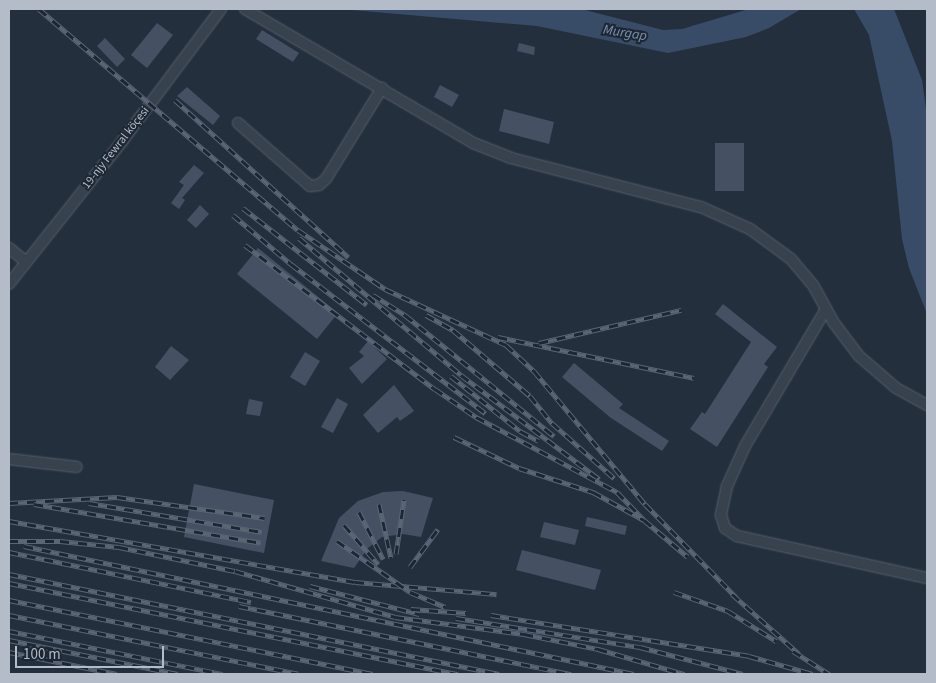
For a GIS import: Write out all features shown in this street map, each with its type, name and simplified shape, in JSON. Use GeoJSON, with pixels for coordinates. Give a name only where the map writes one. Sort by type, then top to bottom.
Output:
{"type":"FeatureCollection","features":[{"type":"Feature","properties":{"kind":"street","name":"19-njy Fewral köçesi"},"geometry":{"type":"LineString","coordinates":[[9,284],[123,140],[221,9]]}},
{"type":"Feature","properties":{"kind":"street"},"geometry":{"type":"LineString","coordinates":[[245,9],[473,143],[511,158],[701,207],[750,230],[791,259],[813,285],[826,308],[859,356],[896,388],[927,405]]}},
{"type":"Feature","properties":{"kind":"street"},"geometry":{"type":"LineString","coordinates":[[238,123],[310,186],[319,185],[326,179],[382,88]]}},
{"type":"Feature","properties":{"kind":"street"},"geometry":{"type":"LineString","coordinates":[[9,248],[26,262]]}},
{"type":"Feature","properties":{"kind":"street"},"geometry":{"type":"LineString","coordinates":[[826,308],[745,446],[727,486],[721,516],[725,528],[737,536],[927,578]]}},
{"type":"Feature","properties":{"kind":"street"},"geometry":{"type":"LineString","coordinates":[[9,459],[77,467]]}},
{"type":"Feature","properties":{"kind":"water","name":"Murgap"},"geometry":{"type":"Polygon","coordinates":[[[340,9],[581,9],[663,30],[682,29],[749,9],[801,9],[769,28],[746,37],[668,53],[537,26],[340,9]]]}},
{"type":"Feature","properties":{"kind":"water"},"geometry":{"type":"Polygon","coordinates":[[[854,9],[894,9],[922,80],[927,116],[927,314],[909,268],[902,239],[892,141],[869,35],[854,9]]]}},
{"type":"Feature","properties":{"kind":"building"},"geometry":{"type":"Polygon","coordinates":[[[157,23],[173,35],[147,68],[131,55],[157,23]]]}},
{"type":"Feature","properties":{"kind":"building"},"geometry":{"type":"Polygon","coordinates":[[[262,30],[299,53],[293,62],[256,39],[262,30]]]}},
{"type":"Feature","properties":{"kind":"building"},"geometry":{"type":"Polygon","coordinates":[[[105,38],[125,59],[117,67],[97,46],[105,38]]]}},
{"type":"Feature","properties":{"kind":"building"},"geometry":{"type":"Polygon","coordinates":[[[519,43],[535,47],[534,55],[517,51],[519,43]]]}},
{"type":"Feature","properties":{"kind":"building"},"geometry":{"type":"Polygon","coordinates":[[[440,85],[459,95],[452,107],[434,97],[440,85]]]}},
{"type":"Feature","properties":{"kind":"building"},"geometry":{"type":"Polygon","coordinates":[[[187,87],[220,116],[213,125],[177,96],[187,87]]]}},
{"type":"Feature","properties":{"kind":"building"},"geometry":{"type":"Polygon","coordinates":[[[504,109],[554,122],[549,144],[499,131],[504,109]]]}},
{"type":"Feature","properties":{"kind":"building"},"geometry":{"type":"Polygon","coordinates":[[[715,143],[744,143],[744,191],[715,191],[715,143]]]}},
{"type":"Feature","properties":{"kind":"building"},"geometry":{"type":"Polygon","coordinates":[[[194,165],[204,173],[182,198],[185,200],[179,209],[171,203],[184,185],[179,182],[194,165]]]}},
{"type":"Feature","properties":{"kind":"building"},"geometry":{"type":"Polygon","coordinates":[[[200,205],[209,214],[196,228],[187,220],[200,205]]]}},
{"type":"Feature","properties":{"kind":"building"},"geometry":{"type":"Polygon","coordinates":[[[258,248],[338,313],[317,339],[237,274],[258,248]]]}},
{"type":"Feature","properties":{"kind":"building"},"geometry":{"type":"Polygon","coordinates":[[[723,304],[777,347],[764,364],[768,367],[717,447],[690,429],[702,412],[705,414],[751,342],[715,314],[723,304]]]}},
{"type":"Feature","properties":{"kind":"building"},"geometry":{"type":"Polygon","coordinates":[[[368,341],[387,359],[362,384],[349,368],[364,356],[359,352],[368,341]]]}},
{"type":"Feature","properties":{"kind":"building"},"geometry":{"type":"Polygon","coordinates":[[[171,346],[189,360],[170,380],[155,367],[171,346]]]}},
{"type":"Feature","properties":{"kind":"building"},"geometry":{"type":"Polygon","coordinates":[[[305,352],[320,361],[305,386],[290,377],[305,352]]]}},
{"type":"Feature","properties":{"kind":"building"},"geometry":{"type":"Polygon","coordinates":[[[574,363],[623,404],[619,408],[669,441],[662,451],[611,418],[562,377],[574,363]]]}},
{"type":"Feature","properties":{"kind":"building"},"geometry":{"type":"Polygon","coordinates":[[[394,385],[414,411],[400,421],[397,417],[378,433],[363,415],[394,385]]]}},
{"type":"Feature","properties":{"kind":"building"},"geometry":{"type":"Polygon","coordinates":[[[337,398],[348,404],[333,433],[321,427],[337,398]]]}},
{"type":"Feature","properties":{"kind":"building"},"geometry":{"type":"Polygon","coordinates":[[[249,399],[263,402],[260,416],[246,414],[249,399]]]}},
{"type":"Feature","properties":{"kind":"building"},"geometry":{"type":"Polygon","coordinates":[[[194,484],[274,500],[264,553],[184,537],[194,484]]]}},
{"type":"Feature","properties":{"kind":"building"},"geometry":{"type":"Polygon","coordinates":[[[403,491],[433,498],[421,537],[403,534],[382,537],[368,548],[354,568],[321,561],[339,518],[358,501],[383,492],[403,491]]]}},
{"type":"Feature","properties":{"kind":"building"},"geometry":{"type":"Polygon","coordinates":[[[587,517],[627,526],[625,535],[585,526],[587,517]]]}},
{"type":"Feature","properties":{"kind":"building"},"geometry":{"type":"Polygon","coordinates":[[[544,522],[579,530],[575,545],[540,537],[544,522]]]}},
{"type":"Feature","properties":{"kind":"building"},"geometry":{"type":"Polygon","coordinates":[[[522,550],[601,570],[595,590],[516,570],[522,550]]]}},
{"type":"Feature","properties":{"kind":"railway"},"geometry":{"type":"LineString","coordinates":[[39,9],[298,230],[385,289],[506,345],[534,371],[645,504],[736,597]]}},
{"type":"Feature","properties":{"kind":"railway"},"geometry":{"type":"LineString","coordinates":[[175,100],[348,257]]}},
{"type":"Feature","properties":{"kind":"railway"},"geometry":{"type":"LineString","coordinates":[[243,208],[367,305]]}},
{"type":"Feature","properties":{"kind":"railway"},"geometry":{"type":"LineString","coordinates":[[233,215],[291,264],[485,413]]}},
{"type":"Feature","properties":{"kind":"railway"},"geometry":{"type":"LineString","coordinates":[[299,238],[461,375],[599,479]]}},
{"type":"Feature","properties":{"kind":"railway"},"geometry":{"type":"LineString","coordinates":[[245,245],[435,389],[476,417],[617,492],[644,520]]}},
{"type":"Feature","properties":{"kind":"railway"},"geometry":{"type":"LineString","coordinates":[[373,295],[405,315],[554,436]]}},
{"type":"Feature","properties":{"kind":"railway"},"geometry":{"type":"LineString","coordinates":[[539,343],[681,310]]}},
{"type":"Feature","properties":{"kind":"railway"},"geometry":{"type":"LineString","coordinates":[[426,315],[453,330],[530,396],[552,423],[614,478]]}},
{"type":"Feature","properties":{"kind":"railway"},"geometry":{"type":"LineString","coordinates":[[498,337],[694,378]]}},
{"type":"Feature","properties":{"kind":"railway"},"geometry":{"type":"LineString","coordinates":[[451,376],[520,431],[539,441]]}},
{"type":"Feature","properties":{"kind":"railway"},"geometry":{"type":"LineString","coordinates":[[454,437],[519,468],[593,492],[644,520],[688,557]]}},
{"type":"Feature","properties":{"kind":"railway"},"geometry":{"type":"LineString","coordinates":[[9,503],[117,497],[265,518]]}},
{"type":"Feature","properties":{"kind":"railway"},"geometry":{"type":"LineString","coordinates":[[396,554],[404,500]]}},
{"type":"Feature","properties":{"kind":"railway"},"geometry":{"type":"LineString","coordinates":[[89,503],[262,532]]}},
{"type":"Feature","properties":{"kind":"railway"},"geometry":{"type":"LineString","coordinates":[[34,504],[261,543]]}},
{"type":"Feature","properties":{"kind":"railway"},"geometry":{"type":"LineString","coordinates":[[379,504],[391,558]]}},
{"type":"Feature","properties":{"kind":"railway"},"geometry":{"type":"LineString","coordinates":[[359,512],[383,559]]}},
{"type":"Feature","properties":{"kind":"railway"},"geometry":{"type":"LineString","coordinates":[[9,521],[355,582],[496,594]]}},
{"type":"Feature","properties":{"kind":"railway"},"geometry":{"type":"LineString","coordinates":[[344,525],[378,564]]}},
{"type":"Feature","properties":{"kind":"railway"},"geometry":{"type":"LineString","coordinates":[[410,567],[438,529]]}},
{"type":"Feature","properties":{"kind":"railway"},"geometry":{"type":"LineString","coordinates":[[9,541],[60,541],[119,547],[235,571],[395,617],[524,634],[598,649],[684,674]]}},
{"type":"Feature","properties":{"kind":"railway"},"geometry":{"type":"LineString","coordinates":[[337,541],[410,592],[445,607]]}},
{"type":"Feature","properties":{"kind":"railway"},"geometry":{"type":"LineString","coordinates":[[24,546],[634,674]]}},
{"type":"Feature","properties":{"kind":"railway"},"geometry":{"type":"LineString","coordinates":[[9,552],[251,602]]}},
{"type":"Feature","properties":{"kind":"railway"},"geometry":{"type":"LineString","coordinates":[[9,574],[499,674]]}},
{"type":"Feature","properties":{"kind":"railway"},"geometry":{"type":"LineString","coordinates":[[9,583],[458,674]]}},
{"type":"Feature","properties":{"kind":"railway"},"geometry":{"type":"LineString","coordinates":[[310,586],[419,614]]}},
{"type":"Feature","properties":{"kind":"railway"},"geometry":{"type":"LineString","coordinates":[[674,592],[728,611],[776,641]]}},
{"type":"Feature","properties":{"kind":"railway"},"geometry":{"type":"LineString","coordinates":[[732,594],[799,654]]}},
{"type":"Feature","properties":{"kind":"railway"},"geometry":{"type":"LineString","coordinates":[[9,600],[373,674]]}},
{"type":"Feature","properties":{"kind":"railway"},"geometry":{"type":"LineString","coordinates":[[239,606],[571,674]]}},
{"type":"Feature","properties":{"kind":"railway"},"geometry":{"type":"LineString","coordinates":[[411,609],[466,613]]}},
{"type":"Feature","properties":{"kind":"railway"},"geometry":{"type":"LineString","coordinates":[[9,615],[298,674]]}},
{"type":"Feature","properties":{"kind":"railway"},"geometry":{"type":"LineString","coordinates":[[491,615],[749,656],[813,674]]}},
{"type":"Feature","properties":{"kind":"railway"},"geometry":{"type":"LineString","coordinates":[[456,618],[640,647],[743,674]]}},
{"type":"Feature","properties":{"kind":"railway"},"geometry":{"type":"LineString","coordinates":[[9,631],[223,674]]}},
{"type":"Feature","properties":{"kind":"railway"},"geometry":{"type":"LineString","coordinates":[[9,640],[178,674]]}},
{"type":"Feature","properties":{"kind":"railway"},"geometry":{"type":"LineString","coordinates":[[793,651],[829,674]]}},
{"type":"Feature","properties":{"kind":"railway"},"geometry":{"type":"LineString","coordinates":[[9,652],[117,674]]}}]}
